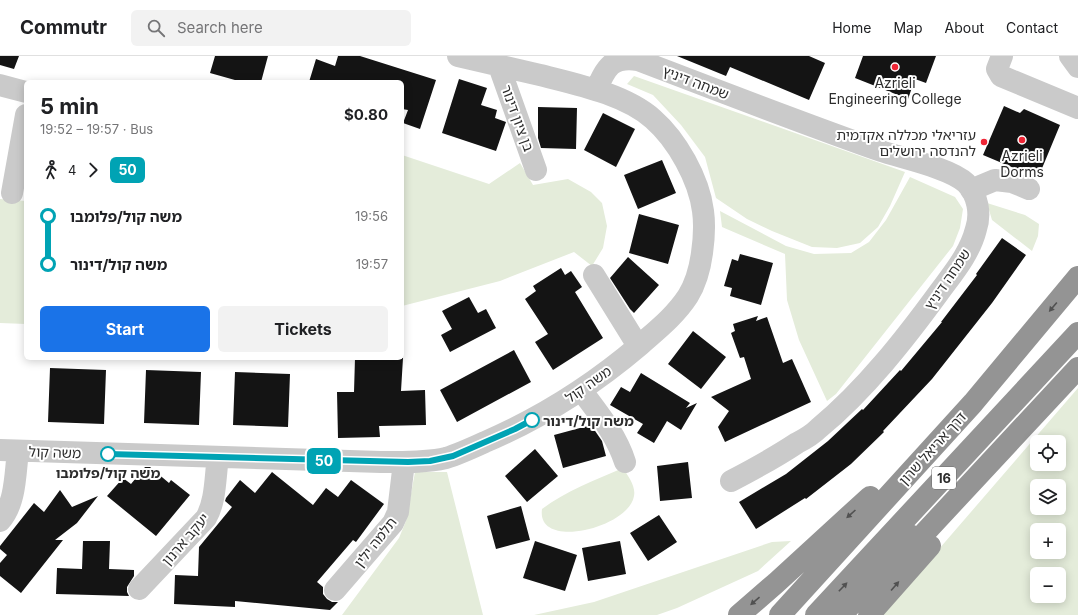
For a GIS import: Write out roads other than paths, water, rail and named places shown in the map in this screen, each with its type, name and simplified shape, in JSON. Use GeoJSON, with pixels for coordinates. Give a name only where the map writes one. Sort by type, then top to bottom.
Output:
{"type":"FeatureCollection","features":[{"type":"Feature","properties":{"kind":"highway","name":"דרך אריאל שרון"},"geometry":{"type":"LineString","coordinates":[[780,615],[973,403],[1078,277]]}},
{"type":"Feature","properties":{"kind":"highway","name":"דרך אריאל שרון"},"geometry":{"type":"LineString","coordinates":[[816,615],[1075,337]]}},
{"type":"Feature","properties":{"kind":"highway"},"geometry":{"type":"LineString","coordinates":[[842,615],[973,462],[1075,337]]}},
{"type":"Feature","properties":{"kind":"highway"},"geometry":{"type":"LineString","coordinates":[[848,615],[1072,374]]}},
{"type":"Feature","properties":{"kind":"highway"},"geometry":{"type":"LineString","coordinates":[[869,615],[969,502],[1072,374]]}},
{"type":"Feature","properties":{"kind":"highway"},"geometry":{"type":"LineString","coordinates":[[739,615],[973,403]]}},
{"type":"Feature","properties":{"kind":"street","name":"משה קול"},"geometry":{"type":"LineString","coordinates":[[9,451],[404,462],[430,461],[446,458],[515,429],[560,404],[581,390],[666,323],[688,296],[695,282],[700,265],[705,228],[703,210],[698,189],[679,150],[670,137],[653,118],[640,109],[596,90],[458,56]]}},
{"type":"Feature","properties":{"kind":"street"},"geometry":{"type":"LineString","coordinates":[[1002,56],[997,69],[1001,76],[1078,108]]}},
{"type":"Feature","properties":{"kind":"street"},"geometry":{"type":"LineString","coordinates":[[1070,56],[1078,67]]}},
{"type":"Feature","properties":{"kind":"street","name":"שמחה דיניץ"},"geometry":{"type":"LineString","coordinates":[[596,90],[607,68],[616,60],[638,60],[811,125],[948,172],[966,183],[971,190],[978,208],[978,217],[972,241],[960,264],[920,319],[855,396],[818,429],[777,456],[731,481]]}},
{"type":"Feature","properties":{"kind":"street","name":"בן ציון דינור"},"geometry":{"type":"LineString","coordinates":[[499,66],[536,170]]}},
{"type":"Feature","properties":{"kind":"street"},"geometry":{"type":"LineString","coordinates":[[0,85],[24,91]]}},
{"type":"Feature","properties":{"kind":"street"},"geometry":{"type":"LineString","coordinates":[[12,194],[24,126]]}},
{"type":"Feature","properties":{"kind":"street"},"geometry":{"type":"LineString","coordinates":[[971,190],[995,180],[1012,182],[1029,189]]}},
{"type":"Feature","properties":{"kind":"street"},"geometry":{"type":"LineString","coordinates":[[594,275],[638,346]]}},
{"type":"Feature","properties":{"kind":"street"},"geometry":{"type":"LineString","coordinates":[[581,390],[614,435],[621,449],[625,462]]}},
{"type":"Feature","properties":{"kind":"street"},"geometry":{"type":"LineString","coordinates":[[0,521],[8,509],[12,497],[9,451]]}},
{"type":"Feature","properties":{"kind":"street","name":"יעקב ארנון"},"geometry":{"type":"LineString","coordinates":[[139,589],[206,518],[213,501],[218,457]]}},
{"type":"Feature","properties":{"kind":"street","name":"תלמה ילין"},"geometry":{"type":"LineString","coordinates":[[335,590],[393,523],[398,512],[404,462]]}},
{"type":"Feature","properties":{"kind":"place","name":"Azrieli Engineering College"},"geometry":{"type":"Point","coordinates":[895,67]}},
{"type":"Feature","properties":{"kind":"place","name":"Azrieli Dorms"},"geometry":{"type":"Point","coordinates":[1022,140]}},
{"type":"Feature","properties":{"kind":"place","name":"עזריאלי מכללה אקדמית להנדסה ירושלים"},"geometry":{"type":"Point","coordinates":[984,142]}},
{"type":"Feature","properties":{"kind":"place","name":"משה קול/דינור"},"geometry":{"type":"Point","coordinates":[532,420]}},
{"type":"Feature","properties":{"kind":"place","name":"משה קול/פלומבו"},"geometry":{"type":"Point","coordinates":[108,454]}}]}
